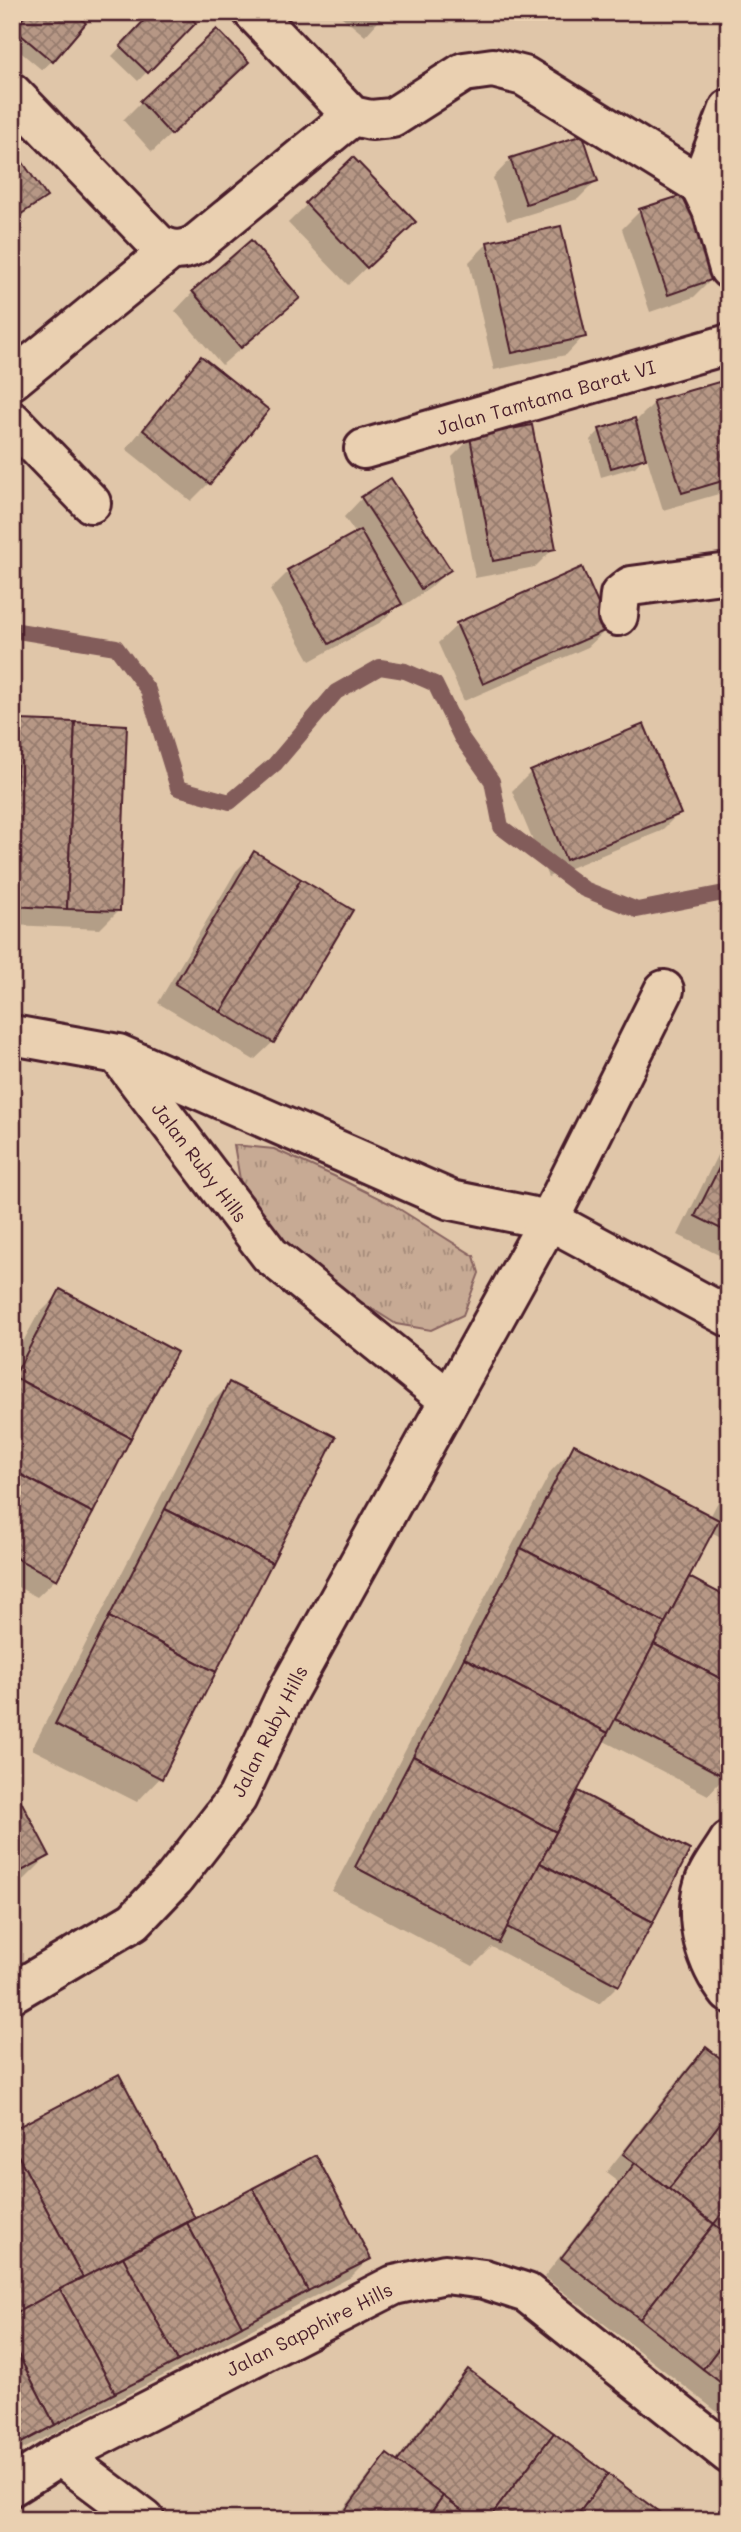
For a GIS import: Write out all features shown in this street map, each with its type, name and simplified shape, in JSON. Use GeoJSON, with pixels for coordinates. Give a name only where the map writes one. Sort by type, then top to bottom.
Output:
{"type":"FeatureCollection","features":[{"type":"Feature","properties":{"kind":"street"},"geometry":{"type":"LineString","coordinates":[[253,12],[352,116],[371,120],[392,118],[464,72],[493,68],[524,76],[700,185],[712,210],[729,270]]}},
{"type":"Feature","properties":{"kind":"street"},"geometry":{"type":"LineString","coordinates":[[12,93],[158,244],[171,250],[184,251],[195,245],[352,116]]}},
{"type":"Feature","properties":{"kind":"street"},"geometry":{"type":"LineString","coordinates":[[700,185],[729,109]]}},
{"type":"Feature","properties":{"kind":"street"},"geometry":{"type":"LineString","coordinates":[[12,380],[171,250]]}},
{"type":"Feature","properties":{"kind":"street","name":"Jalan Tamtama Barat VI"},"geometry":{"type":"LineString","coordinates":[[364,449],[729,344]]}},
{"type":"Feature","properties":{"kind":"street"},"geometry":{"type":"LineString","coordinates":[[12,421],[91,503]]}},
{"type":"Feature","properties":{"kind":"street"},"geometry":{"type":"LineString","coordinates":[[618,616],[620,595],[631,586],[729,573]]}},
{"type":"Feature","properties":{"kind":"street","name":"Jalan Ruby Hills"},"geometry":{"type":"LineString","coordinates":[[12,1993],[134,1921],[174,1879],[237,1798],[287,1693],[549,1220],[664,990]]}},
{"type":"Feature","properties":{"kind":"street","name":"Jalan Ruby Hills"},"geometry":{"type":"LineString","coordinates":[[12,1035],[118,1054],[451,1200],[549,1220]]}},
{"type":"Feature","properties":{"kind":"street","name":"Jalan Ruby Hills"},"geometry":{"type":"LineString","coordinates":[[118,1054],[270,1255],[448,1399]]}},
{"type":"Feature","properties":{"kind":"street"},"geometry":{"type":"LineString","coordinates":[[549,1220],[729,1317]]}},
{"type":"Feature","properties":{"kind":"street"},"geometry":{"type":"LineString","coordinates":[[729,1842],[704,1882],[700,1910],[703,1940],[720,1981],[729,1993]]}},
{"type":"Feature","properties":{"kind":"street","name":"Jalan Sapphire Hills"},"geometry":{"type":"LineString","coordinates":[[12,2486],[60,2456],[394,2285],[445,2274],[484,2279],[527,2293],[729,2454]]}},
{"type":"Feature","properties":{"kind":"street"},"geometry":{"type":"LineString","coordinates":[[60,2456],[145,2520]]}},
{"type":"Feature","properties":{"kind":"green space"},"geometry":{"type":"Polygon","coordinates":[[[234,1145],[274,1149],[334,1176],[393,1205],[474,1256],[479,1273],[463,1315],[431,1330],[396,1324],[308,1268],[242,1191],[234,1145]]]}},
{"type":"Feature","properties":{"kind":"building"},"geometry":{"type":"Polygon","coordinates":[[[28,12],[73,12],[86,23],[53,62],[14,29],[28,12]]]}},
{"type":"Feature","properties":{"kind":"building"},"geometry":{"type":"Polygon","coordinates":[[[152,12],[185,12],[196,23],[148,73],[120,46],[152,12]]]}},
{"type":"Feature","properties":{"kind":"building"},"geometry":{"type":"Polygon","coordinates":[[[217,29],[249,62],[171,135],[140,101],[217,29]]]}},
{"type":"Feature","properties":{"kind":"building"},"geometry":{"type":"Polygon","coordinates":[[[583,135],[598,181],[526,204],[510,158],[583,135]]]}},
{"type":"Feature","properties":{"kind":"building"},"geometry":{"type":"Polygon","coordinates":[[[12,147],[47,197],[12,220],[12,147]]]}},
{"type":"Feature","properties":{"kind":"building"},"geometry":{"type":"Polygon","coordinates":[[[353,157],[416,222],[367,268],[305,203],[353,157]]]}},
{"type":"Feature","properties":{"kind":"building"},"geometry":{"type":"Polygon","coordinates":[[[686,194],[714,279],[668,295],[639,209],[686,194]]]}},
{"type":"Feature","properties":{"kind":"building"},"geometry":{"type":"Polygon","coordinates":[[[561,226],[586,337],[512,353],[487,242],[561,226]]]}},
{"type":"Feature","properties":{"kind":"building"},"geometry":{"type":"Polygon","coordinates":[[[251,240],[300,298],[241,348],[192,291],[251,240]]]}},
{"type":"Feature","properties":{"kind":"building"},"geometry":{"type":"Polygon","coordinates":[[[201,356],[269,410],[210,484],[143,430],[201,356]]]}},
{"type":"Feature","properties":{"kind":"building"},"geometry":{"type":"Polygon","coordinates":[[[729,379],[729,479],[682,493],[653,401],[729,379]]]}},
{"type":"Feature","properties":{"kind":"building"},"geometry":{"type":"Polygon","coordinates":[[[635,418],[646,458],[611,468],[599,429],[635,418]]]}},
{"type":"Feature","properties":{"kind":"building"},"geometry":{"type":"Polygon","coordinates":[[[532,425],[556,549],[493,561],[470,437],[532,425]]]}},
{"type":"Feature","properties":{"kind":"building"},"geometry":{"type":"Polygon","coordinates":[[[391,478],[451,570],[421,589],[361,497],[391,478]]]}},
{"type":"Feature","properties":{"kind":"building"},"geometry":{"type":"Polygon","coordinates":[[[360,530],[402,604],[329,644],[287,570],[360,530]]]}},
{"type":"Feature","properties":{"kind":"building"},"geometry":{"type":"Polygon","coordinates":[[[582,567],[609,629],[483,684],[456,623],[582,567]]]}},
{"type":"Feature","properties":{"kind":"building"},"geometry":{"type":"Polygon","coordinates":[[[12,720],[19,720],[12,874],[12,720]]]}},
{"type":"Feature","properties":{"kind":"building"},"geometry":{"type":"Polygon","coordinates":[[[19,720],[75,722],[67,909],[12,906],[19,720]]]}},
{"type":"Feature","properties":{"kind":"building"},"geometry":{"type":"Polygon","coordinates":[[[75,722],[127,725],[120,911],[67,909],[75,722]]]}},
{"type":"Feature","properties":{"kind":"building"},"geometry":{"type":"Polygon","coordinates":[[[644,724],[681,814],[566,860],[530,771],[644,724]]]}},
{"type":"Feature","properties":{"kind":"building"},"geometry":{"type":"Polygon","coordinates":[[[254,851],[301,879],[221,1012],[175,984],[254,851]]]}},
{"type":"Feature","properties":{"kind":"building"},"geometry":{"type":"Polygon","coordinates":[[[301,879],[353,910],[274,1043],[221,1012],[301,879]]]}},
{"type":"Feature","properties":{"kind":"building"},"geometry":{"type":"Polygon","coordinates":[[[729,1148],[729,1233],[695,1216],[729,1148]]]}},
{"type":"Feature","properties":{"kind":"building"},"geometry":{"type":"Polygon","coordinates":[[[60,1289],[177,1352],[131,1438],[14,1377],[60,1289]]]}},
{"type":"Feature","properties":{"kind":"building"},"geometry":{"type":"Polygon","coordinates":[[[14,1377],[131,1438],[93,1513],[12,1470],[14,1377]]]}},
{"type":"Feature","properties":{"kind":"building"},"geometry":{"type":"Polygon","coordinates":[[[229,1382],[336,1437],[272,1563],[165,1509],[229,1382]]]}},
{"type":"Feature","properties":{"kind":"building"},"geometry":{"type":"Polygon","coordinates":[[[574,1444],[719,1520],[665,1623],[521,1548],[574,1444]]]}},
{"type":"Feature","properties":{"kind":"building"},"geometry":{"type":"Polygon","coordinates":[[[12,1470],[93,1513],[57,1580],[12,1556],[12,1470]]]}},
{"type":"Feature","properties":{"kind":"building"},"geometry":{"type":"Polygon","coordinates":[[[165,1509],[272,1563],[216,1672],[109,1617],[165,1509]]]}},
{"type":"Feature","properties":{"kind":"building"},"geometry":{"type":"Polygon","coordinates":[[[521,1548],[665,1623],[608,1733],[464,1658],[521,1548]]]}},
{"type":"Feature","properties":{"kind":"building"},"geometry":{"type":"Polygon","coordinates":[[[689,1577],[729,1598],[729,1683],[654,1644],[689,1577]]]}},
{"type":"Feature","properties":{"kind":"building"},"geometry":{"type":"Polygon","coordinates":[[[109,1617],[216,1672],[162,1779],[55,1724],[109,1617]]]}},
{"type":"Feature","properties":{"kind":"building"},"geometry":{"type":"Polygon","coordinates":[[[654,1644],[729,1683],[727,1778],[615,1719],[654,1644]]]}},
{"type":"Feature","properties":{"kind":"building"},"geometry":{"type":"Polygon","coordinates":[[[464,1658],[608,1733],[556,1832],[413,1756],[464,1658]]]}},
{"type":"Feature","properties":{"kind":"building"},"geometry":{"type":"Polygon","coordinates":[[[413,1756],[556,1832],[499,1943],[355,1867],[413,1756]]]}},
{"type":"Feature","properties":{"kind":"building"},"geometry":{"type":"Polygon","coordinates":[[[12,1784],[50,1856],[12,1876],[12,1784]]]}},
{"type":"Feature","properties":{"kind":"building"},"geometry":{"type":"Polygon","coordinates":[[[578,1791],[690,1850],[653,1922],[540,1863],[578,1791]]]}},
{"type":"Feature","properties":{"kind":"building"},"geometry":{"type":"Polygon","coordinates":[[[540,1863],[653,1922],[619,1986],[507,1927],[540,1863]]]}},
{"type":"Feature","properties":{"kind":"building"},"geometry":{"type":"Polygon","coordinates":[[[706,2047],[729,2065],[729,2112],[669,2189],[623,2154],[706,2047]]]}},
{"type":"Feature","properties":{"kind":"building"},"geometry":{"type":"Polygon","coordinates":[[[119,2074],[195,2218],[83,2278],[12,2144],[12,2130],[119,2074]]]}},
{"type":"Feature","properties":{"kind":"building"},"geometry":{"type":"Polygon","coordinates":[[[729,2112],[729,2205],[714,2224],[669,2189],[729,2112]]]}},
{"type":"Feature","properties":{"kind":"building"},"geometry":{"type":"Polygon","coordinates":[[[12,2144],[83,2278],[12,2315],[12,2144]]]}},
{"type":"Feature","properties":{"kind":"building"},"geometry":{"type":"Polygon","coordinates":[[[316,2155],[371,2259],[308,2291],[253,2188],[316,2155]]]}},
{"type":"Feature","properties":{"kind":"building"},"geometry":{"type":"Polygon","coordinates":[[[635,2163],[714,2224],[640,2319],[561,2258],[635,2163]]]}},
{"type":"Feature","properties":{"kind":"building"},"geometry":{"type":"Polygon","coordinates":[[[253,2188],[308,2291],[242,2326],[187,2223],[253,2188]]]}},
{"type":"Feature","properties":{"kind":"building"},"geometry":{"type":"Polygon","coordinates":[[[729,2205],[729,2236],[714,2224],[729,2205]]]}},
{"type":"Feature","properties":{"kind":"building"},"geometry":{"type":"Polygon","coordinates":[[[187,2223],[242,2326],[178,2361],[123,2257],[187,2223]]]}},
{"type":"Feature","properties":{"kind":"building"},"geometry":{"type":"Polygon","coordinates":[[[714,2224],[729,2236],[729,2335],[703,2369],[640,2319],[714,2224]]]}},
{"type":"Feature","properties":{"kind":"building"},"geometry":{"type":"Polygon","coordinates":[[[123,2257],[178,2361],[115,2393],[60,2289],[123,2257]]]}},
{"type":"Feature","properties":{"kind":"building"},"geometry":{"type":"Polygon","coordinates":[[[60,2289],[115,2393],[55,2425],[12,2343],[12,2315],[60,2289]]]}},
{"type":"Feature","properties":{"kind":"building"},"geometry":{"type":"Polygon","coordinates":[[[729,2335],[729,2389],[703,2369],[729,2335]]]}},
{"type":"Feature","properties":{"kind":"building"},"geometry":{"type":"Polygon","coordinates":[[[12,2343],[55,2425],[12,2448],[12,2343]]]}},
{"type":"Feature","properties":{"kind":"building"},"geometry":{"type":"Polygon","coordinates":[[[468,2369],[554,2433],[488,2520],[475,2520],[397,2462],[468,2369]]]}},
{"type":"Feature","properties":{"kind":"building"},"geometry":{"type":"Polygon","coordinates":[[[554,2433],[608,2474],[574,2520],[488,2520],[554,2433]]]}},
{"type":"Feature","properties":{"kind":"building"},"geometry":{"type":"Polygon","coordinates":[[[387,2454],[443,2496],[426,2520],[338,2520],[387,2454]]]}},
{"type":"Feature","properties":{"kind":"building"},"geometry":{"type":"Polygon","coordinates":[[[608,2474],[663,2515],[659,2520],[574,2520],[608,2474]]]}},
{"type":"Feature","properties":{"kind":"building"},"geometry":{"type":"Polygon","coordinates":[[[443,2496],[475,2520],[426,2520],[443,2496]]]}},
{"type":"Feature","properties":{"kind":"waterway"},"geometry":{"type":"LineString","coordinates":[[12,630],[116,647],[148,690],[178,788],[230,802],[275,764],[336,692],[380,667],[405,671],[435,684],[461,737],[492,781],[501,827],[584,889],[637,910],[729,892]]}}]}
